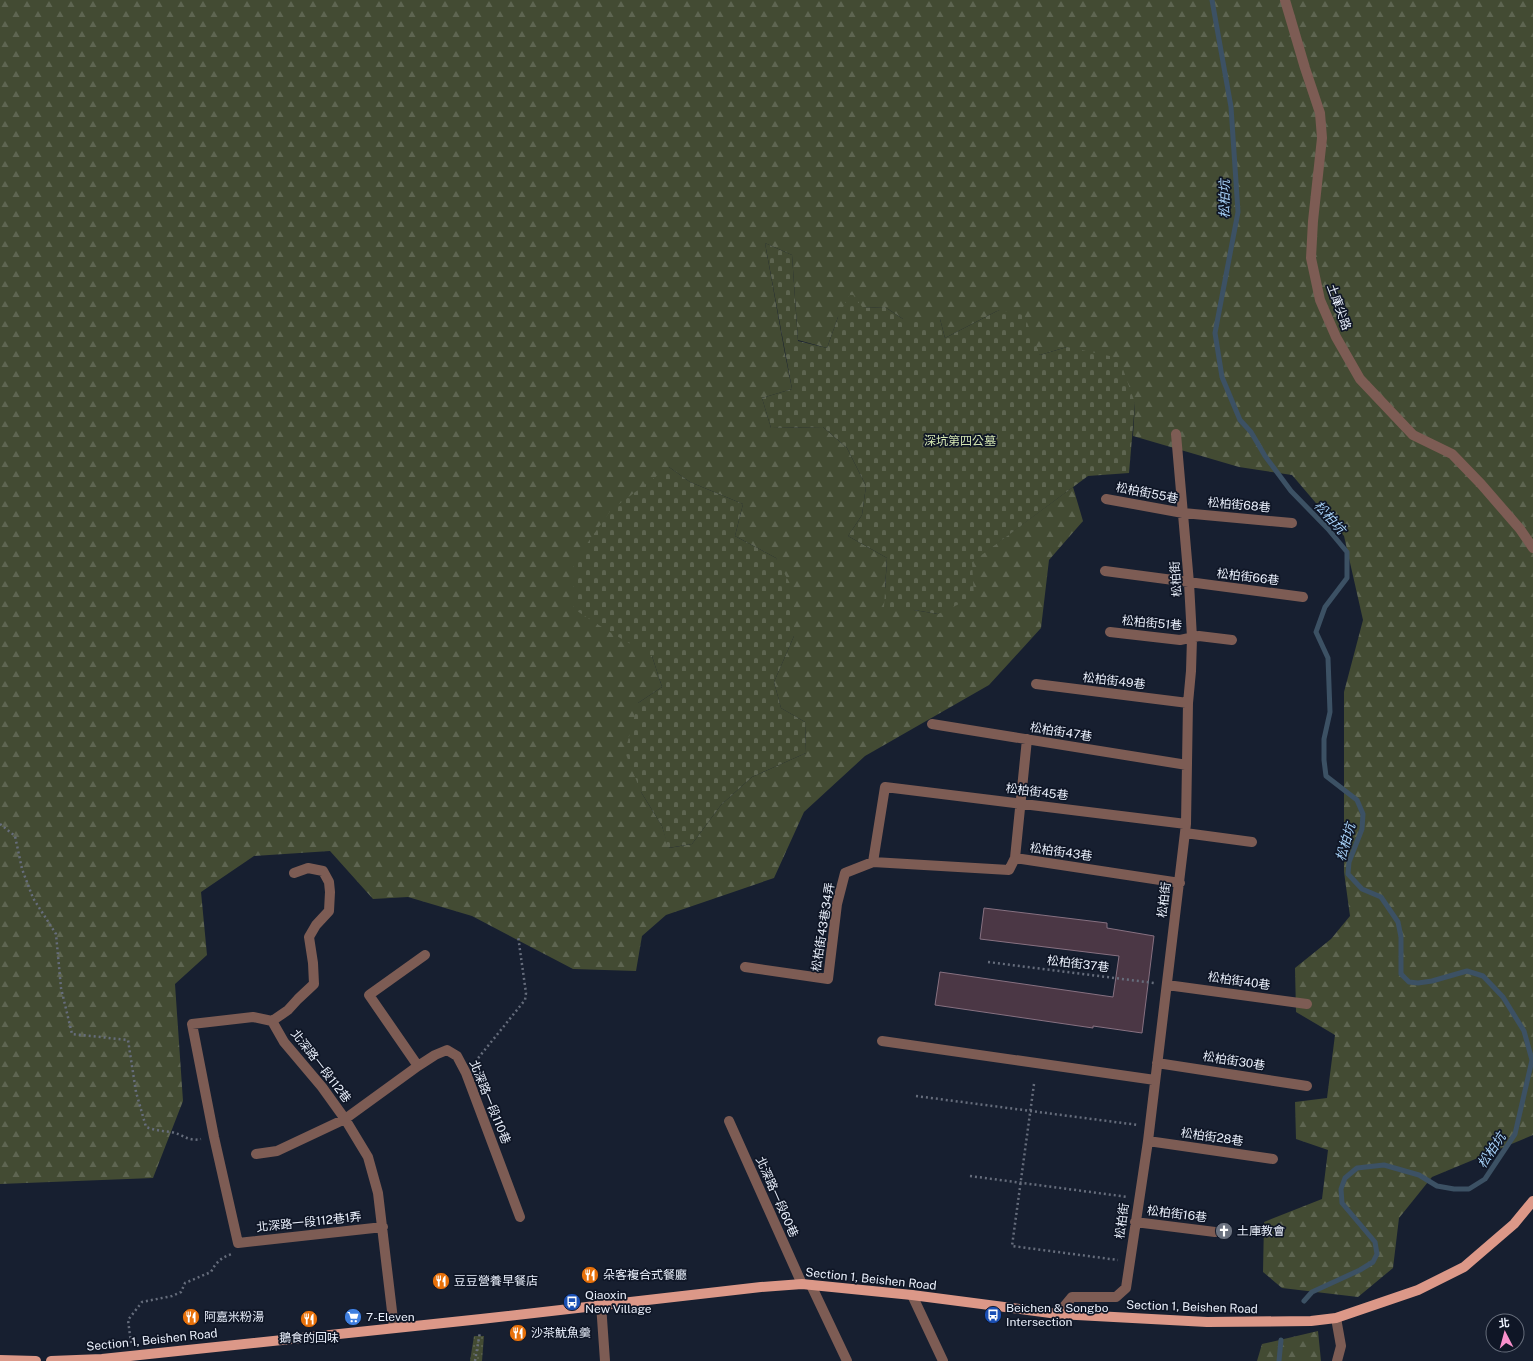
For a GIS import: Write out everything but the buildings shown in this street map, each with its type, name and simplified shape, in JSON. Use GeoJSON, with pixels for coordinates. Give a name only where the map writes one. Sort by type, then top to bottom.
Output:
{"type":"FeatureCollection","features":[{"type":"Feature","properties":{"kind":"main road","name":"Section 1, Beishen Road"},"geometry":{"type":"LineString","coordinates":[[51,1361],[133,1356],[480,1320],[601,1304],[761,1287],[807,1285],[912,1295],[1058,1314],[1207,1322],[1311,1321],[1336,1318],[1418,1290],[1464,1268],[1514,1224],[1533,1201]]}},
{"type":"Feature","properties":{"kind":"main road"},"geometry":{"type":"LineString","coordinates":[[0,1360],[36,1361]]}},
{"type":"Feature","properties":{"kind":"street","name":"土庫尖路"},"geometry":{"type":"LineString","coordinates":[[1286,0],[1305,68],[1320,113],[1322,138],[1313,221],[1311,258],[1320,300],[1336,337],[1360,379],[1413,435],[1452,454],[1481,484],[1520,529],[1533,548]]}},
{"type":"Feature","properties":{"kind":"street","name":"松柏街"},"geometry":{"type":"LineString","coordinates":[[1058,1314],[1072,1297],[1116,1297],[1126,1288],[1148,1141],[1180,883],[1185,828],[1188,703],[1192,670],[1189,583],[1176,434]]}},
{"type":"Feature","properties":{"kind":"street","name":"松柏街55巷"},"geometry":{"type":"LineString","coordinates":[[1106,499],[1183,513]]}},
{"type":"Feature","properties":{"kind":"street","name":"松柏街68巷"},"geometry":{"type":"LineString","coordinates":[[1183,513],[1292,524]]}},
{"type":"Feature","properties":{"kind":"street","name":"松柏街66巷"},"geometry":{"type":"LineString","coordinates":[[1106,572],[1303,597]]}},
{"type":"Feature","properties":{"kind":"street","name":"松柏街51巷"},"geometry":{"type":"LineString","coordinates":[[1110,632],[1180,640],[1199,636],[1232,640]]}},
{"type":"Feature","properties":{"kind":"street","name":"松柏街49巷"},"geometry":{"type":"LineString","coordinates":[[1036,684],[1188,703]]}},
{"type":"Feature","properties":{"kind":"street","name":"松柏街47巷"},"geometry":{"type":"LineString","coordinates":[[932,724],[1187,764]]}},
{"type":"Feature","properties":{"kind":"street"},"geometry":{"type":"LineString","coordinates":[[1015,858],[1027,739]]}},
{"type":"Feature","properties":{"kind":"street","name":"松柏街45巷"},"geometry":{"type":"LineString","coordinates":[[873,862],[885,787],[1021,803],[1185,828],[1252,842]]}},
{"type":"Feature","properties":{"kind":"street","name":"松柏街43巷"},"geometry":{"type":"LineString","coordinates":[[873,862],[1009,870],[1015,858],[1180,883]]}},
{"type":"Feature","properties":{"kind":"street","name":"松柏街43巷34弄"},"geometry":{"type":"LineString","coordinates":[[746,967],[828,979],[837,904],[845,873],[873,862]]}},
{"type":"Feature","properties":{"kind":"street"},"geometry":{"type":"LineString","coordinates":[[214,1137],[192,1024],[253,1017],[272,1021],[288,1010],[314,984],[313,963],[309,937],[316,925],[329,911],[329,882],[323,871],[308,868],[294,873]]}},
{"type":"Feature","properties":{"kind":"street"},"geometry":{"type":"LineString","coordinates":[[418,1066],[369,995],[425,955]]}},
{"type":"Feature","properties":{"kind":"street","name":"松柏街40巷"},"geometry":{"type":"LineString","coordinates":[[1167,985],[1307,1004]]}},
{"type":"Feature","properties":{"kind":"street","name":"北深路一段112巷"},"geometry":{"type":"LineString","coordinates":[[272,1021],[284,1042],[322,1087],[345,1119],[368,1157],[378,1193],[394,1328]]}},
{"type":"Feature","properties":{"kind":"street"},"geometry":{"type":"LineString","coordinates":[[882,1041],[1155,1080]]}},
{"type":"Feature","properties":{"kind":"street","name":"北深路一段110巷"},"geometry":{"type":"LineString","coordinates":[[256,1154],[277,1151],[345,1119],[418,1066],[447,1050],[457,1056],[466,1073],[520,1217]]}},
{"type":"Feature","properties":{"kind":"street","name":"松柏街30巷"},"geometry":{"type":"LineString","coordinates":[[1157,1063],[1307,1086]]}},
{"type":"Feature","properties":{"kind":"street","name":"北深路一段60巷"},"geometry":{"type":"LineString","coordinates":[[729,1121],[807,1285],[847,1361]]}},
{"type":"Feature","properties":{"kind":"street","name":"北深路一段112巷1弄"},"geometry":{"type":"LineString","coordinates":[[214,1137],[238,1243],[383,1227]]}},
{"type":"Feature","properties":{"kind":"street","name":"松柏街28巷"},"geometry":{"type":"LineString","coordinates":[[1148,1141],[1273,1159]]}},
{"type":"Feature","properties":{"kind":"street","name":"松柏街16巷"},"geometry":{"type":"LineString","coordinates":[[1135,1222],[1215,1232]]}},
{"type":"Feature","properties":{"kind":"street"},"geometry":{"type":"LineString","coordinates":[[912,1295],[943,1361]]}},
{"type":"Feature","properties":{"kind":"street"},"geometry":{"type":"LineString","coordinates":[[601,1304],[606,1361]]}},
{"type":"Feature","properties":{"kind":"street"},"geometry":{"type":"LineString","coordinates":[[1336,1318],[1340,1346],[1337,1361]]}},
{"type":"Feature","properties":{"kind":"path"},"geometry":{"type":"LineString","coordinates":[[0,824],[15,836],[22,869],[32,898],[56,934],[61,988],[72,1034],[128,1040],[136,1092],[146,1127],[154,1130],[172,1132],[193,1141],[214,1137]]}},
{"type":"Feature","properties":{"kind":"path"},"geometry":{"type":"LineString","coordinates":[[466,1073],[525,1000],[526,993],[518,936]]}},
{"type":"Feature","properties":{"kind":"path","name":"松柏街37巷"},"geometry":{"type":"LineString","coordinates":[[988,962],[1167,985]]}},
{"type":"Feature","properties":{"kind":"path"},"geometry":{"type":"LineString","coordinates":[[1034,1084],[1012,1246],[1130,1262]]}},
{"type":"Feature","properties":{"kind":"path"},"geometry":{"type":"LineString","coordinates":[[916,1096],[1149,1127]]}},
{"type":"Feature","properties":{"kind":"path"},"geometry":{"type":"LineString","coordinates":[[970,1176],[1139,1198]]}},
{"type":"Feature","properties":{"kind":"path"},"geometry":{"type":"LineString","coordinates":[[133,1356],[128,1320],[142,1302],[172,1296],[181,1292],[185,1283],[211,1272],[222,1257],[233,1253]]}},
{"type":"Feature","properties":{"kind":"path"},"geometry":{"type":"LineString","coordinates":[[475,1361],[480,1337],[480,1320]]}},
{"type":"Feature","properties":{"kind":"green space"},"geometry":{"type":"Polygon","coordinates":[[[0,0],[1533,0],[1533,1135],[1432,1177],[1399,1218],[1393,1268],[1358,1297],[1282,1288],[1263,1272],[1264,1222],[1322,1199],[1328,1150],[1296,1139],[1295,1102],[1327,1098],[1335,1035],[1296,1012],[1295,968],[1331,939],[1350,916],[1344,872],[1344,692],[1363,620],[1344,536],[1292,475],[1239,467],[1133,436],[1135,403],[1067,347],[1040,355],[999,310],[945,338],[940,319],[903,319],[885,307],[863,308],[838,317],[827,348],[798,340],[792,255],[765,243],[792,389],[762,398],[771,428],[823,427],[847,448],[866,486],[862,515],[848,536],[887,558],[885,588],[914,610],[938,614],[971,562],[1073,487],[1083,521],[1049,560],[1041,628],[989,685],[865,756],[804,812],[774,878],[666,915],[642,936],[636,971],[573,969],[472,916],[408,897],[373,899],[330,851],[254,856],[201,892],[207,955],[175,984],[183,1101],[153,1178],[0,1184],[0,0]],[[669,467],[652,656],[662,687],[638,703],[641,792],[662,826],[669,848],[692,844],[721,805],[752,777],[806,753],[805,722],[781,708],[774,682],[794,636],[776,558],[735,536],[743,504],[690,482],[669,467]]]}},
{"type":"Feature","properties":{"kind":"green space","name":"深坑第四公墓"},"geometry":{"type":"Polygon","coordinates":[[[765,243],[792,255],[798,341],[827,348],[838,317],[851,292],[863,308],[885,307],[903,319],[940,319],[945,338],[999,310],[1024,315],[1040,355],[1067,347],[1119,358],[1135,403],[1129,473],[1088,476],[972,562],[974,597],[938,614],[884,607],[887,558],[848,536],[862,515],[866,486],[847,448],[823,427],[771,428],[762,398],[792,389],[765,243]]]}},
{"type":"Feature","properties":{"kind":"green space"},"geometry":{"type":"Polygon","coordinates":[[[669,467],[690,482],[743,504],[735,536],[776,558],[794,591],[794,636],[774,682],[781,708],[805,722],[806,753],[752,777],[721,805],[692,844],[668,848],[662,826],[641,792],[625,752],[638,703],[662,687],[652,656],[608,631],[574,609],[574,562],[611,510],[669,467]]]}},
{"type":"Feature","properties":{"kind":"green space"},"geometry":{"type":"Polygon","coordinates":[[[1318,1331],[1321,1361],[1257,1361],[1262,1344],[1318,1331]]]}},
{"type":"Feature","properties":{"kind":"green space"},"geometry":{"type":"Polygon","coordinates":[[[474,1336],[484,1336],[482,1361],[470,1361],[474,1336]]]}},
{"type":"Feature","properties":{"kind":"waterway","name":"松柏坑"},"geometry":{"type":"LineString","coordinates":[[1212,0],[1231,107],[1238,212],[1215,333],[1222,377],[1240,420],[1251,432],[1265,456],[1291,491],[1328,529],[1347,552],[1347,578],[1325,607],[1316,632],[1328,658],[1330,712],[1324,739],[1326,776],[1357,800],[1363,814],[1362,829],[1349,862],[1348,874],[1362,889],[1381,897],[1398,922],[1401,937],[1401,974],[1409,982],[1418,983],[1432,981],[1467,971],[1483,976],[1503,997],[1524,1031],[1532,1060],[1515,1134],[1485,1179],[1469,1189],[1454,1189],[1437,1186],[1419,1175],[1384,1165],[1357,1168],[1345,1178],[1341,1189],[1342,1203],[1375,1242],[1377,1254],[1373,1262],[1360,1270],[1312,1292],[1304,1301]]}},
{"type":"Feature","properties":{"kind":"waterway","name":"松柏坑"},"geometry":{"type":"LineString","coordinates":[[1279,1361],[1281,1340]]}},
{"type":"Feature","properties":{"kind":"place","name":"土庫教會"},"geometry":{"type":"Point","coordinates":[1224,1231]}},
{"type":"Feature","properties":{"kind":"place","name":"朵客複合式餐廳"},"geometry":{"type":"Point","coordinates":[590,1275]}},
{"type":"Feature","properties":{"kind":"place","name":"豆豆營養早餐店"},"geometry":{"type":"Point","coordinates":[441,1281]}},
{"type":"Feature","properties":{"kind":"place","name":"Qiaoxin New Village"},"geometry":{"type":"Point","coordinates":[572,1302]}},
{"type":"Feature","properties":{"kind":"place","name":"Beichen & Songbo Intersection"},"geometry":{"type":"Point","coordinates":[993,1315]}},
{"type":"Feature","properties":{"kind":"place","name":"阿嘉米粉湯"},"geometry":{"type":"Point","coordinates":[191,1317]}},
{"type":"Feature","properties":{"kind":"place","name":"7-Eleven"},"geometry":{"type":"Point","coordinates":[353,1317]}},
{"type":"Feature","properties":{"kind":"place","name":"鵝食的回味"},"geometry":{"type":"Point","coordinates":[309,1319]}},
{"type":"Feature","properties":{"kind":"place","name":"沙茶魷魚羹"},"geometry":{"type":"Point","coordinates":[518,1333]}}]}
